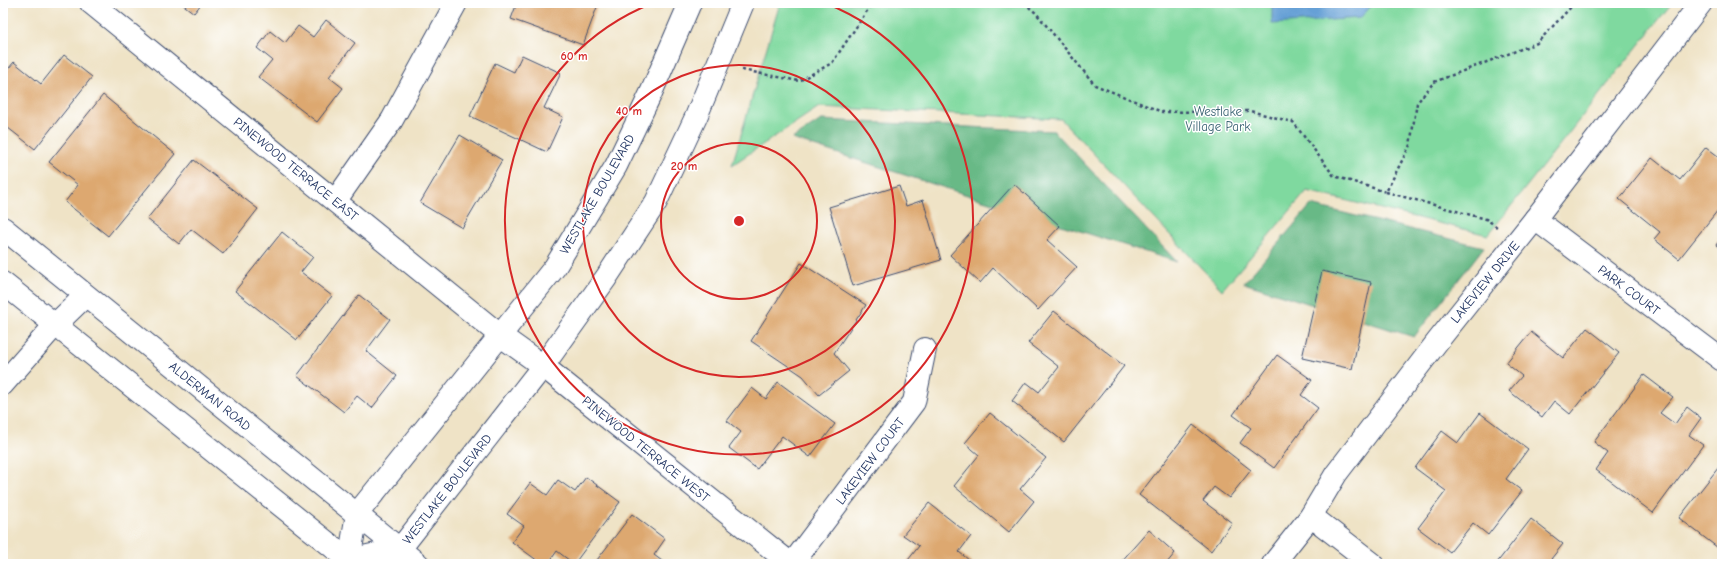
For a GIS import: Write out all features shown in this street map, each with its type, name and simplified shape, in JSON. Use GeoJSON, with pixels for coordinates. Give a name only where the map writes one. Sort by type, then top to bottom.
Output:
{"type":"FeatureCollection","features":[{"type":"Feature","properties":{"kind":"street","name":"PINEWOOD TERRACE EAST"},"geometry":{"type":"LineString","coordinates":[[91,3],[336,200],[500,336]]}},
{"type":"Feature","properties":{"kind":"street"},"geometry":{"type":"LineString","coordinates":[[336,200],[392,120],[456,3]]}},
{"type":"Feature","properties":{"kind":"street","name":"WESTLAKE BOULEVARD"},"geometry":{"type":"LineString","coordinates":[[690,3],[652,93],[616,166],[555,267],[357,514],[352,562],[400,549],[543,366],[606,278],[656,202],[696,117],[743,3]]}},
{"type":"Feature","properties":{"kind":"street","name":"LAKEVIEW DRIVE"},"geometry":{"type":"LineString","coordinates":[[1273,564],[1311,516],[1336,474],[1701,3]]}},
{"type":"Feature","properties":{"kind":"street","name":"PARK COURT"},"geometry":{"type":"LineString","coordinates":[[1535,219],[1722,360]]}},
{"type":"Feature","properties":{"kind":"street","name":"ALDERMAN ROAD"},"geometry":{"type":"LineString","coordinates":[[3,228],[85,296],[418,564]]}},
{"type":"Feature","properties":{"kind":"street"},"geometry":{"type":"LineString","coordinates":[[3,283],[352,562]]}},
{"type":"Feature","properties":{"kind":"street"},"geometry":{"type":"LineString","coordinates":[[3,384],[55,325],[85,296]]}},
{"type":"Feature","properties":{"kind":"street","name":"PINEWOOD TERRACE WEST"},"geometry":{"type":"LineString","coordinates":[[500,336],[543,366],[792,564]]}},
{"type":"Feature","properties":{"kind":"street","name":"LAKEVIEW COURT"},"geometry":{"type":"LineString","coordinates":[[792,564],[914,402],[925,348]]}},
{"type":"Feature","properties":{"kind":"street"},"geometry":{"type":"LineString","coordinates":[[1311,516],[1373,564]]}},
{"type":"Feature","properties":{"kind":"path"},"geometry":{"type":"LineString","coordinates":[[718,66],[799,81],[832,63],[869,8],[878,3]]}},
{"type":"Feature","properties":{"kind":"path"},"geometry":{"type":"LineString","coordinates":[[1024,3],[1036,13],[1095,86],[1162,112],[1250,110],[1293,122],[1334,176],[1386,192],[1486,219],[1517,242]]}},
{"type":"Feature","properties":{"kind":"path"},"geometry":{"type":"LineString","coordinates":[[1386,192],[1410,145],[1417,103],[1434,82],[1537,43],[1571,7],[1572,3]]}},
{"type":"Feature","properties":{"kind":"green space","name":"Westlake Village Park"},"geometry":{"type":"Polygon","coordinates":[[[780,3],[1672,3],[1488,235],[1307,191],[1222,290],[1061,119],[819,107],[732,165],[780,3]]]}},
{"type":"Feature","properties":{"kind":"green space"},"geometry":{"type":"Polygon","coordinates":[[[821,120],[1054,131],[1177,262],[792,139],[821,120]]]}},
{"type":"Feature","properties":{"kind":"green space"},"geometry":{"type":"Polygon","coordinates":[[[1311,205],[1484,247],[1414,337],[1244,283],[1311,205]]]}},
{"type":"Feature","properties":{"kind":"water"},"geometry":{"type":"Polygon","coordinates":[[[1272,3],[1374,3],[1360,18],[1272,24],[1272,3]]]}},
{"type":"Feature","properties":{"kind":"building"},"geometry":{"type":"Polygon","coordinates":[[[181,3],[202,3],[194,13],[181,3]]]}},
{"type":"Feature","properties":{"kind":"building"},"geometry":{"type":"Polygon","coordinates":[[[517,3],[585,3],[597,7],[583,45],[511,19],[517,3]]]}},
{"type":"Feature","properties":{"kind":"building"},"geometry":{"type":"Polygon","coordinates":[[[326,20],[355,43],[329,77],[343,88],[317,122],[258,77],[272,60],[257,48],[270,31],[285,43],[298,26],[313,37],[326,20]]]}},
{"type":"Feature","properties":{"kind":"building"},"geometry":{"type":"Polygon","coordinates":[[[64,55],[92,77],[35,149],[3,124],[3,75],[14,62],[41,84],[64,55]]]}},
{"type":"Feature","properties":{"kind":"building"},"geometry":{"type":"Polygon","coordinates":[[[522,55],[561,73],[544,108],[563,117],[547,152],[470,116],[495,63],[514,72],[522,55]]]}},
{"type":"Feature","properties":{"kind":"building"},"geometry":{"type":"Polygon","coordinates":[[[103,95],[175,154],[108,236],[65,202],[78,185],[49,162],[103,95]]]}},
{"type":"Feature","properties":{"kind":"building"},"geometry":{"type":"Polygon","coordinates":[[[460,135],[502,160],[462,228],[420,203],[460,135]]]}},
{"type":"Feature","properties":{"kind":"building"},"geometry":{"type":"Polygon","coordinates":[[[1706,147],[1722,159],[1722,205],[1679,259],[1654,239],[1660,232],[1619,199],[1652,158],[1680,180],[1706,147]]]}},
{"type":"Feature","properties":{"kind":"building"},"geometry":{"type":"Polygon","coordinates":[[[194,160],[258,209],[223,254],[191,229],[179,244],[147,219],[194,160]]]}},
{"type":"Feature","properties":{"kind":"building"},"geometry":{"type":"Polygon","coordinates":[[[1014,184],[1060,226],[1047,240],[1077,267],[1038,310],[993,268],[980,283],[950,255],[1014,184]]]}},
{"type":"Feature","properties":{"kind":"building"},"geometry":{"type":"Polygon","coordinates":[[[899,186],[906,206],[923,200],[941,260],[853,286],[829,207],[899,186]]]}},
{"type":"Feature","properties":{"kind":"building"},"geometry":{"type":"Polygon","coordinates":[[[282,232],[313,257],[301,272],[332,296],[297,340],[235,291],[282,232]]]}},
{"type":"Feature","properties":{"kind":"building"},"geometry":{"type":"Polygon","coordinates":[[[1722,237],[1722,250],[1716,245],[1722,237]]]}},
{"type":"Feature","properties":{"kind":"building"},"geometry":{"type":"Polygon","coordinates":[[[801,263],[866,305],[834,353],[849,371],[819,395],[803,376],[751,341],[801,263]]]}},
{"type":"Feature","properties":{"kind":"building"},"geometry":{"type":"Polygon","coordinates":[[[1322,271],[1371,282],[1352,369],[1302,358],[1322,271]]]}},
{"type":"Feature","properties":{"kind":"building"},"geometry":{"type":"Polygon","coordinates":[[[359,295],[390,319],[366,351],[397,376],[372,408],[357,396],[344,412],[297,376],[359,295]]]}},
{"type":"Feature","properties":{"kind":"building"},"geometry":{"type":"Polygon","coordinates":[[[1054,311],[1124,366],[1064,442],[1012,401],[1026,382],[1039,392],[1059,367],[1028,343],[1054,311]]]}},
{"type":"Feature","properties":{"kind":"building"},"geometry":{"type":"Polygon","coordinates":[[[1587,328],[1619,353],[1570,414],[1554,401],[1542,417],[1509,391],[1522,376],[1506,363],[1531,332],[1563,358],[1587,328]]]}},
{"type":"Feature","properties":{"kind":"building"},"geometry":{"type":"Polygon","coordinates":[[[1277,355],[1312,380],[1301,395],[1318,408],[1274,468],[1240,443],[1251,428],[1233,415],[1277,355]]]}},
{"type":"Feature","properties":{"kind":"building"},"geometry":{"type":"Polygon","coordinates":[[[1644,375],[1673,397],[1660,413],[1675,424],[1687,407],[1701,418],[1689,435],[1703,445],[1653,513],[1596,470],[1608,453],[1594,442],[1644,375]]]}},
{"type":"Feature","properties":{"kind":"building"},"geometry":{"type":"Polygon","coordinates":[[[778,382],[835,424],[810,457],[782,436],[757,469],[729,448],[741,432],[727,421],[752,388],[766,399],[778,382]]]}},
{"type":"Feature","properties":{"kind":"building"},"geometry":{"type":"Polygon","coordinates":[[[990,413],[1046,458],[1020,489],[1034,501],[1009,532],[954,486],[979,455],[965,443],[990,413]]]}},
{"type":"Feature","properties":{"kind":"building"},"geometry":{"type":"Polygon","coordinates":[[[1480,413],[1528,449],[1506,479],[1522,491],[1488,535],[1473,523],[1450,552],[1418,528],[1446,491],[1415,468],[1442,431],[1458,443],[1480,413]]]}},
{"type":"Feature","properties":{"kind":"building"},"geometry":{"type":"Polygon","coordinates":[[[1193,425],[1251,470],[1229,498],[1214,487],[1203,501],[1232,523],[1211,551],[1139,495],[1193,425]]]}},
{"type":"Feature","properties":{"kind":"building"},"geometry":{"type":"Polygon","coordinates":[[[1722,463],[1722,551],[1679,518],[1722,463]]]}},
{"type":"Feature","properties":{"kind":"building"},"geometry":{"type":"Polygon","coordinates":[[[586,477],[620,502],[574,564],[557,551],[548,564],[542,564],[512,542],[524,526],[507,514],[530,483],[547,495],[558,480],[575,492],[586,477]]]}},
{"type":"Feature","properties":{"kind":"building"},"geometry":{"type":"Polygon","coordinates":[[[929,503],[971,536],[959,552],[974,564],[905,564],[919,546],[903,535],[929,503]]]}},
{"type":"Feature","properties":{"kind":"building"},"geometry":{"type":"Polygon","coordinates":[[[632,514],[665,539],[654,555],[666,564],[594,564],[632,514]]]}},
{"type":"Feature","properties":{"kind":"building"},"geometry":{"type":"Polygon","coordinates":[[[1531,519],[1563,544],[1551,559],[1558,564],[1496,564],[1531,519]]]}},
{"type":"Feature","properties":{"kind":"building"},"geometry":{"type":"Polygon","coordinates":[[[1149,530],[1175,553],[1166,564],[1119,564],[1149,530]]]}}]}
